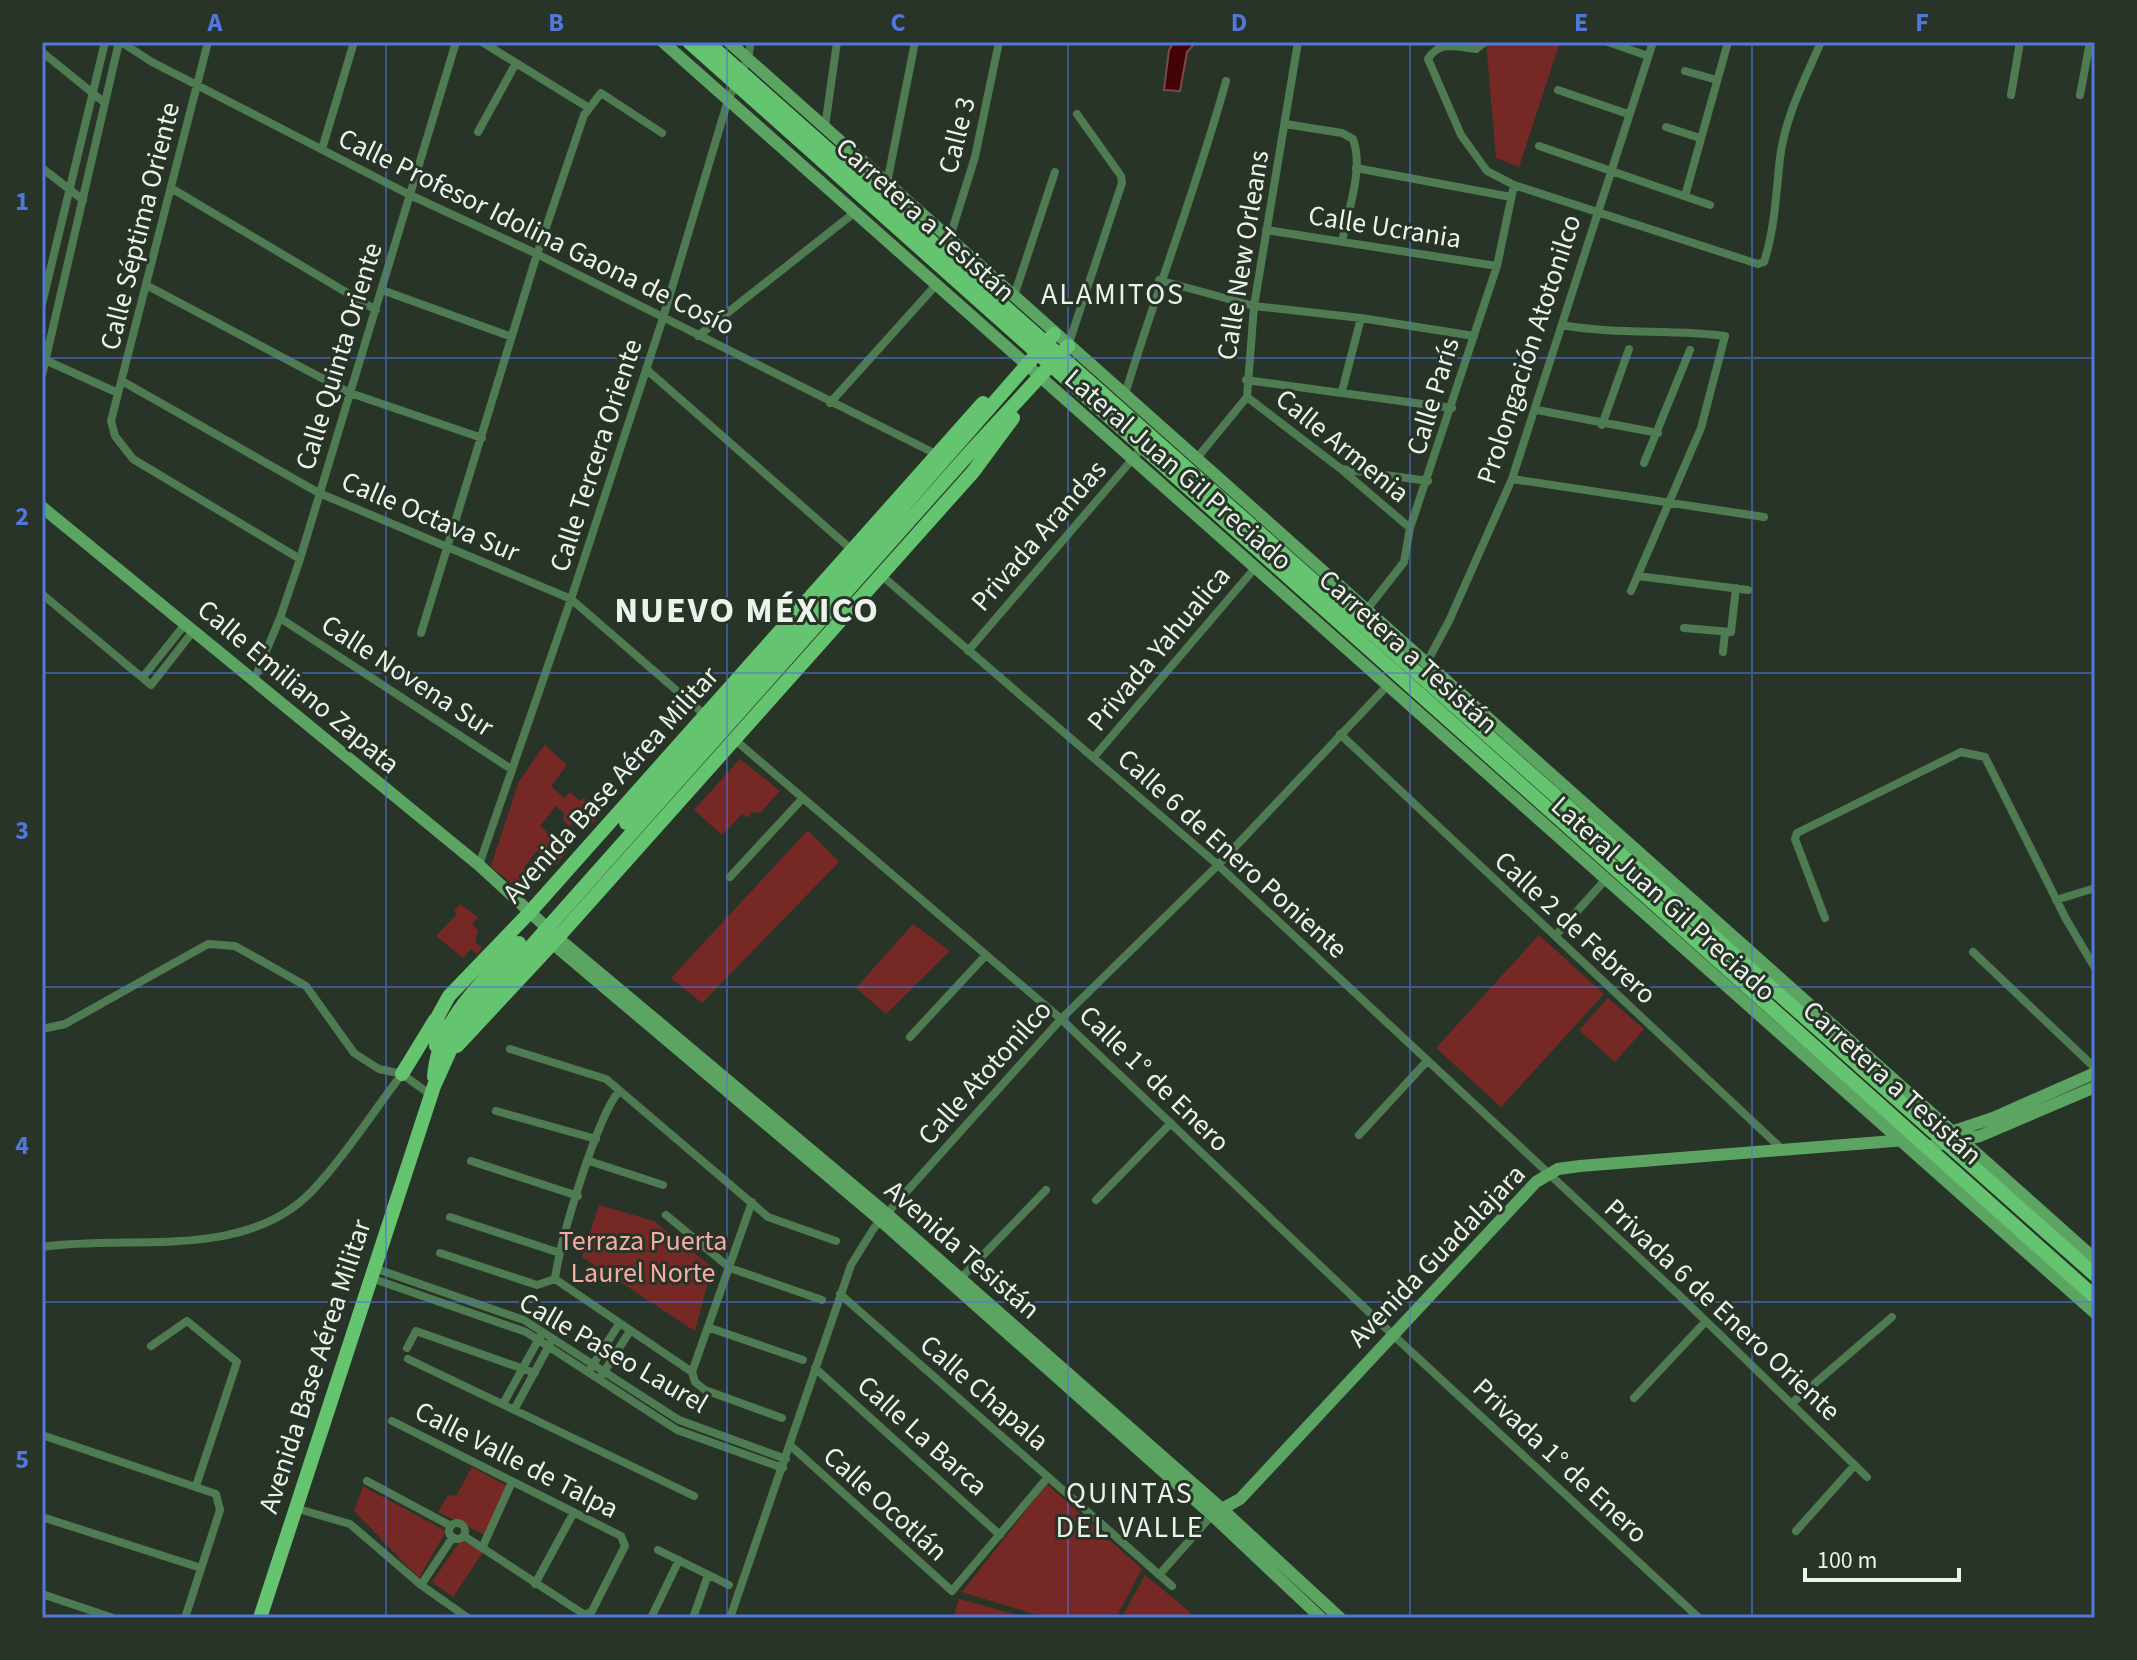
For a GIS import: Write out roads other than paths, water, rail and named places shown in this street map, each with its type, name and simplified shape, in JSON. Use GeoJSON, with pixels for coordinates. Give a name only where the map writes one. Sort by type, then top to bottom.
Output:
{"type":"FeatureCollection","features":[{"type":"Feature","properties":{"kind":"main road","name":"Lateral Juan Gil Preciado"},"geometry":{"type":"LineString","coordinates":[[663,42],[1025,366],[1137,454],[1255,568],[1388,685],[1466,746],[1606,879],[1932,1141],[2095,1259]]}},
{"type":"Feature","properties":{"kind":"main road","name":"Carretera a Tesistán"},"geometry":{"type":"LineString","coordinates":[[689,42],[738,78],[1046,343],[1932,1141],[2095,1297]]}},
{"type":"Feature","properties":{"kind":"main road","name":"Carretera a Tesistán"},"geometry":{"type":"LineString","coordinates":[[707,42],[738,78]]}},
{"type":"Feature","properties":{"kind":"main road","name":"Lateral Juan Gil Preciado"},"geometry":{"type":"LineString","coordinates":[[729,42],[1014,297],[1046,343]]}},
{"type":"Feature","properties":{"kind":"main road","name":"Avenida Base Aérea Militar"},"geometry":{"type":"LineString","coordinates":[[436,1061],[462,1003],[902,512],[1046,343]]}},
{"type":"Feature","properties":{"kind":"main road","name":"Lateral Juan Gil Preciado"},"geometry":{"type":"LineString","coordinates":[[1060,356],[1125,394],[1368,608],[1840,1036],[1932,1141],[2095,1313]]}},
{"type":"Feature","properties":{"kind":"main road","name":"Carretera a Tesistán"},"geometry":{"type":"LineString","coordinates":[[1060,356],[1137,454],[1466,746],[2095,1275]]}},
{"type":"Feature","properties":{"kind":"main road","name":"Avenida Base Aérea Militar"},"geometry":{"type":"LineString","coordinates":[[433,1090],[438,1016],[449,996],[535,920],[1060,356]]}},
{"type":"Feature","properties":{"kind":"main road","name":"Avenida Base Aérea Militar"},"geometry":{"type":"LineString","coordinates":[[260,1618],[433,1090],[468,1016],[535,920],[706,716],[936,454],[994,392],[1015,378]]}},
{"type":"Feature","properties":{"kind":"main road","name":"Avenida Base Aérea Militar"},"geometry":{"type":"LineString","coordinates":[[451,1052],[555,941],[973,472],[1025,396]]}},
{"type":"Feature","properties":{"kind":"main road","name":"Calle Emiliano Zapata"},"geometry":{"type":"LineString","coordinates":[[42,507],[479,865],[535,920]]}},
{"type":"Feature","properties":{"kind":"main road","name":"Avenida Tesistán"},"geometry":{"type":"LineString","coordinates":[[535,920],[555,941],[961,1278],[1217,1512],[1321,1618]]}},
{"type":"Feature","properties":{"kind":"main road"},"geometry":{"type":"LineString","coordinates":[[402,1074],[438,1016]]}},
{"type":"Feature","properties":{"kind":"main road","name":"Avenida Guadalajara"},"geometry":{"type":"LineString","coordinates":[[1932,1141],[2095,1071]]}},
{"type":"Feature","properties":{"kind":"main road","name":"Avenida Guadalajara"},"geometry":{"type":"LineString","coordinates":[[1217,1512],[1240,1499],[1392,1334],[1547,1174],[1580,1166],[1932,1141],[2095,1087]]}},
{"type":"Feature","properties":{"kind":"main road","name":"Avenida Tesistán"},"geometry":{"type":"LineString","coordinates":[[883,1216],[1340,1618]]}},
{"type":"Feature","properties":{"kind":"street"},"geometry":{"type":"LineString","coordinates":[[42,304],[45,281],[105,42]]}},
{"type":"Feature","properties":{"kind":"street"},"geometry":{"type":"LineString","coordinates":[[42,375],[120,42]]}},
{"type":"Feature","properties":{"kind":"street","name":"Calle Profesor Idolina Gaona de Cosío"},"geometry":{"type":"LineString","coordinates":[[120,42],[410,195],[537,254],[936,454]]}},
{"type":"Feature","properties":{"kind":"street","name":"Calle Séptima Oriente"},"geometry":{"type":"LineString","coordinates":[[208,42],[111,421],[115,436],[133,459],[300,559]]}},
{"type":"Feature","properties":{"kind":"street","name":"Calle Quinta Oriente"},"geometry":{"type":"LineString","coordinates":[[254,680],[300,559],[456,42]]}},
{"type":"Feature","properties":{"kind":"street"},"geometry":{"type":"LineString","coordinates":[[482,42],[589,108]]}},
{"type":"Feature","properties":{"kind":"street","name":"Calle Tercera Oriente"},"geometry":{"type":"LineString","coordinates":[[479,865],[571,599],[663,318],[728,100],[748,58],[751,42]]}},
{"type":"Feature","properties":{"kind":"street"},"geometry":{"type":"LineString","coordinates":[[825,127],[837,42]]}},
{"type":"Feature","properties":{"kind":"street"},"geometry":{"type":"LineString","coordinates":[[887,183],[915,42]]}},
{"type":"Feature","properties":{"kind":"street","name":"Calle 3"},"geometry":{"type":"LineString","coordinates":[[950,237],[975,157],[999,42]]}},
{"type":"Feature","properties":{"kind":"street","name":"Calle New Orleans"},"geometry":{"type":"LineString","coordinates":[[1197,458],[1247,397],[1254,306],[1298,42]]}},
{"type":"Feature","properties":{"kind":"street"},"geometry":{"type":"LineString","coordinates":[[1485,42],[1476,49],[1443,45],[1433,50],[1428,59],[1461,135],[1487,171],[1514,185],[1747,262],[1764,262],[1777,204],[1780,156],[1794,103],[1821,42]]}},
{"type":"Feature","properties":{"kind":"street"},"geometry":{"type":"LineString","coordinates":[[1608,42],[1648,56]]}},
{"type":"Feature","properties":{"kind":"street","name":"Prolongación Atotonilco"},"geometry":{"type":"LineString","coordinates":[[1427,662],[1512,479],[1537,410],[1609,171],[1653,42]]}},
{"type":"Feature","properties":{"kind":"street"},"geometry":{"type":"LineString","coordinates":[[1685,196],[1728,42]]}},
{"type":"Feature","properties":{"kind":"street"},"geometry":{"type":"LineString","coordinates":[[2011,95],[2020,42]]}},
{"type":"Feature","properties":{"kind":"street"},"geometry":{"type":"LineString","coordinates":[[2080,95],[2090,42]]}},
{"type":"Feature","properties":{"kind":"street"},"geometry":{"type":"LineString","coordinates":[[322,149],[352,43]]}},
{"type":"Feature","properties":{"kind":"street"},"geometry":{"type":"LineString","coordinates":[[42,52],[105,103]]}},
{"type":"Feature","properties":{"kind":"street"},"geometry":{"type":"LineString","coordinates":[[478,132],[516,63]]}},
{"type":"Feature","properties":{"kind":"street"},"geometry":{"type":"LineString","coordinates":[[1685,71],[1717,80]]}},
{"type":"Feature","properties":{"kind":"street"},"geometry":{"type":"LineString","coordinates":[[1125,394],[1159,280],[1207,150],[1226,81]]}},
{"type":"Feature","properties":{"kind":"street"},"geometry":{"type":"LineString","coordinates":[[1558,90],[1628,114]]}},
{"type":"Feature","properties":{"kind":"street"},"geometry":{"type":"LineString","coordinates":[[421,633],[537,254],[584,115],[601,93],[662,133]]}},
{"type":"Feature","properties":{"kind":"street"},"geometry":{"type":"LineString","coordinates":[[1060,356],[1122,183],[1121,176],[1077,114]]}},
{"type":"Feature","properties":{"kind":"street"},"geometry":{"type":"LineString","coordinates":[[1285,124],[1342,133],[1353,139],[1357,152],[1356,168],[1342,242]]}},
{"type":"Feature","properties":{"kind":"street"},"geometry":{"type":"LineString","coordinates":[[1666,127],[1700,138]]}},
{"type":"Feature","properties":{"kind":"street"},"geometry":{"type":"LineString","coordinates":[[1539,146],[1710,205]]}},
{"type":"Feature","properties":{"kind":"street"},"geometry":{"type":"LineString","coordinates":[[42,168],[83,200]]}},
{"type":"Feature","properties":{"kind":"street"},"geometry":{"type":"LineString","coordinates":[[1356,168],[1511,197]]}},
{"type":"Feature","properties":{"kind":"street"},"geometry":{"type":"LineString","coordinates":[[1014,297],[1055,172]]}},
{"type":"Feature","properties":{"kind":"street","name":"Calle París"},"geometry":{"type":"LineString","coordinates":[[1368,608],[1404,562],[1410,528],[1497,266],[1514,185]]}},
{"type":"Feature","properties":{"kind":"street"},"geometry":{"type":"LineString","coordinates":[[171,188],[376,310]]}},
{"type":"Feature","properties":{"kind":"street"},"geometry":{"type":"LineString","coordinates":[[698,336],[854,213]]}},
{"type":"Feature","properties":{"kind":"street","name":"Calle Ucrania"},"geometry":{"type":"LineString","coordinates":[[1266,230],[1497,266]]}},
{"type":"Feature","properties":{"kind":"street"},"geometry":{"type":"LineString","coordinates":[[1159,280],[1254,306],[1361,318],[1474,336]]}},
{"type":"Feature","properties":{"kind":"street"},"geometry":{"type":"LineString","coordinates":[[45,281],[61,294]]}},
{"type":"Feature","properties":{"kind":"street"},"geometry":{"type":"LineString","coordinates":[[146,285],[350,393],[482,438]]}},
{"type":"Feature","properties":{"kind":"street"},"geometry":{"type":"LineString","coordinates":[[830,403],[936,285]]}},
{"type":"Feature","properties":{"kind":"street"},"geometry":{"type":"LineString","coordinates":[[382,290],[512,337]]}},
{"type":"Feature","properties":{"kind":"street"},"geometry":{"type":"LineString","coordinates":[[1342,391],[1361,318]]}},
{"type":"Feature","properties":{"kind":"street"},"geometry":{"type":"LineString","coordinates":[[1562,325],[1592,330],[1688,331],[1725,336],[1701,428],[1631,591]]}},
{"type":"Feature","properties":{"kind":"street"},"geometry":{"type":"LineString","coordinates":[[1602,425],[1629,349]]}},
{"type":"Feature","properties":{"kind":"street"},"geometry":{"type":"LineString","coordinates":[[1644,463],[1690,350]]}},
{"type":"Feature","properties":{"kind":"street"},"geometry":{"type":"LineString","coordinates":[[45,360],[118,393]]}},
{"type":"Feature","properties":{"kind":"street"},"geometry":{"type":"LineString","coordinates":[[646,369],[853,551]]}},
{"type":"Feature","properties":{"kind":"street"},"geometry":{"type":"LineString","coordinates":[[1246,380],[1452,408]]}},
{"type":"Feature","properties":{"kind":"street","name":"Calle Octava Sur"},"geometry":{"type":"LineString","coordinates":[[122,381],[319,493],[571,599],[706,716]]}},
{"type":"Feature","properties":{"kind":"street","name":"Calle Armenia"},"geometry":{"type":"LineString","coordinates":[[1247,397],[1341,469],[1410,528]]}},
{"type":"Feature","properties":{"kind":"street"},"geometry":{"type":"LineString","coordinates":[[1537,410],[1602,425],[1658,433]]}},
{"type":"Feature","properties":{"kind":"street","name":"Privada Arandas"},"geometry":{"type":"LineString","coordinates":[[968,651],[1137,454]]}},
{"type":"Feature","properties":{"kind":"street"},"geometry":{"type":"LineString","coordinates":[[1341,469],[1428,481]]}},
{"type":"Feature","properties":{"kind":"street"},"geometry":{"type":"LineString","coordinates":[[1512,479],[1764,517]]}},
{"type":"Feature","properties":{"kind":"street","name":"Privada Yahualica"},"geometry":{"type":"LineString","coordinates":[[1094,757],[1255,568]]}},
{"type":"Feature","properties":{"kind":"street","name":"Calle 6 de Enero Poniente"},"geometry":{"type":"LineString","coordinates":[[881,575],[1218,865],[1547,1174]]}},
{"type":"Feature","properties":{"kind":"street"},"geometry":{"type":"LineString","coordinates":[[1638,576],[1748,590]]}},
{"type":"Feature","properties":{"kind":"street"},"geometry":{"type":"LineString","coordinates":[[1684,628],[1731,632],[1736,588]]}},
{"type":"Feature","properties":{"kind":"street"},"geometry":{"type":"LineString","coordinates":[[42,594],[151,685],[190,626]]}},
{"type":"Feature","properties":{"kind":"street","name":"Calle Novena Sur"},"geometry":{"type":"LineString","coordinates":[[280,618],[511,769]]}},
{"type":"Feature","properties":{"kind":"street"},"geometry":{"type":"LineString","coordinates":[[143,677],[190,626]]}},
{"type":"Feature","properties":{"kind":"street"},"geometry":{"type":"LineString","coordinates":[[1723,652],[1725,632]]}},
{"type":"Feature","properties":{"kind":"street","name":"Calle Atotonilco"},"geometry":{"type":"LineString","coordinates":[[730,1618],[791,1446],[840,1294],[855,1256],[883,1216],[1061,1019],[1218,865],[1388,685]]}},
{"type":"Feature","properties":{"kind":"street","name":"Calle 2 de Febrero"},"geometry":{"type":"LineString","coordinates":[[1340,734],[1783,1151]]}},
{"type":"Feature","properties":{"kind":"street","name":"Calle 1° de Enero"},"geometry":{"type":"LineString","coordinates":[[733,739],[1061,1019],[1392,1334]]}},
{"type":"Feature","properties":{"kind":"street"},"geometry":{"type":"LineString","coordinates":[[1825,918],[1795,839],[1797,833],[1961,752],[1985,757],[2056,900],[2095,968]]}},
{"type":"Feature","properties":{"kind":"street"},"geometry":{"type":"LineString","coordinates":[[730,877],[803,798]]}},
{"type":"Feature","properties":{"kind":"street"},"geometry":{"type":"LineString","coordinates":[[1555,936],[1606,879]]}},
{"type":"Feature","properties":{"kind":"street"},"geometry":{"type":"LineString","coordinates":[[2056,900],[2095,888]]}},
{"type":"Feature","properties":{"kind":"street"},"geometry":{"type":"LineString","coordinates":[[42,1029],[65,1024],[208,944],[222,943],[235,946],[306,986],[354,1053],[379,1069],[402,1074],[433,1090]]}},
{"type":"Feature","properties":{"kind":"street"},"geometry":{"type":"LineString","coordinates":[[1973,952],[2095,1071]]}},
{"type":"Feature","properties":{"kind":"street"},"geometry":{"type":"LineString","coordinates":[[910,1037],[986,955]]}},
{"type":"Feature","properties":{"kind":"street"},"geometry":{"type":"LineString","coordinates":[[510,1049],[606,1079],[768,1217],[836,1241]]}},
{"type":"Feature","properties":{"kind":"street"},"geometry":{"type":"LineString","coordinates":[[1359,1135],[1427,1061]]}},
{"type":"Feature","properties":{"kind":"street"},"geometry":{"type":"LineString","coordinates":[[42,1247],[222,1237],[261,1226],[312,1191],[402,1074]]}},
{"type":"Feature","properties":{"kind":"street"},"geometry":{"type":"LineString","coordinates":[[555,1279],[560,1253],[596,1139],[609,1105],[619,1091]]}},
{"type":"Feature","properties":{"kind":"street"},"geometry":{"type":"LineString","coordinates":[[496,1111],[596,1139]]}},
{"type":"Feature","properties":{"kind":"street"},"geometry":{"type":"LineString","coordinates":[[1096,1200],[1171,1123]]}},
{"type":"Feature","properties":{"kind":"street"},"geometry":{"type":"LineString","coordinates":[[471,1161],[578,1196]]}},
{"type":"Feature","properties":{"kind":"street"},"geometry":{"type":"LineString","coordinates":[[589,1161],[663,1185]]}},
{"type":"Feature","properties":{"kind":"street","name":"Privada 6 de Enero Oriente"},"geometry":{"type":"LineString","coordinates":[[1547,1174],[1706,1321],[1867,1477]]}},
{"type":"Feature","properties":{"kind":"street"},"geometry":{"type":"LineString","coordinates":[[961,1278],[1046,1190]]}},
{"type":"Feature","properties":{"kind":"street"},"geometry":{"type":"LineString","coordinates":[[752,1202],[692,1372],[695,1382],[705,1390],[782,1418]]}},
{"type":"Feature","properties":{"kind":"street"},"geometry":{"type":"LineString","coordinates":[[666,1215],[730,1268],[822,1300]]}},
{"type":"Feature","properties":{"kind":"street"},"geometry":{"type":"LineString","coordinates":[[450,1217],[560,1253]]}},
{"type":"Feature","properties":{"kind":"street"},"geometry":{"type":"LineString","coordinates":[[440,1253],[537,1285],[555,1279]]}},
{"type":"Feature","properties":{"kind":"street","name":"Calle Paseo Laurel"},"geometry":{"type":"LineString","coordinates":[[373,1273],[541,1335],[677,1430],[783,1468]]}},
{"type":"Feature","properties":{"kind":"street"},"geometry":{"type":"LineString","coordinates":[[555,1279],[692,1372]]}},
{"type":"Feature","properties":{"kind":"street","name":"Calle Chapala"},"geometry":{"type":"LineString","coordinates":[[840,1294],[1172,1586]]}},
{"type":"Feature","properties":{"kind":"street"},"geometry":{"type":"LineString","coordinates":[[1792,1403],[1892,1317]]}},
{"type":"Feature","properties":{"kind":"street"},"geometry":{"type":"LineString","coordinates":[[151,1346],[187,1321],[237,1362],[196,1486]]}},
{"type":"Feature","properties":{"kind":"street"},"geometry":{"type":"LineString","coordinates":[[1634,1398],[1706,1321]]}},
{"type":"Feature","properties":{"kind":"street"},"geometry":{"type":"LineString","coordinates":[[590,1368],[619,1324]]}},
{"type":"Feature","properties":{"kind":"street"},"geometry":{"type":"LineString","coordinates":[[710,1328],[803,1360]]}},
{"type":"Feature","properties":{"kind":"street"},"geometry":{"type":"LineString","coordinates":[[407,1348],[416,1331],[535,1373]]}},
{"type":"Feature","properties":{"kind":"street"},"geometry":{"type":"LineString","coordinates":[[602,1376],[630,1331]]}},
{"type":"Feature","properties":{"kind":"street","name":"Privada 1° de Enero"},"geometry":{"type":"LineString","coordinates":[[1392,1334],[1699,1618]]}},
{"type":"Feature","properties":{"kind":"street"},"geometry":{"type":"LineString","coordinates":[[503,1404],[541,1335]]}},
{"type":"Feature","properties":{"kind":"street"},"geometry":{"type":"LineString","coordinates":[[514,1410],[551,1342]]}},
{"type":"Feature","properties":{"kind":"street"},"geometry":{"type":"LineString","coordinates":[[408,1359],[694,1496]]}},
{"type":"Feature","properties":{"kind":"street","name":"Calle La Barca"},"geometry":{"type":"LineString","coordinates":[[815,1368],[1000,1535]]}},
{"type":"Feature","properties":{"kind":"street","name":"Calle Paseo Laurel"},"geometry":{"type":"LineString","coordinates":[[602,1376],[679,1420],[786,1459]]}},
{"type":"Feature","properties":{"kind":"street","name":"Calle Valle de Talpa"},"geometry":{"type":"LineString","coordinates":[[392,1421],[621,1536],[625,1546],[592,1611],[585,1615],[535,1584]]}},
{"type":"Feature","properties":{"kind":"street"},"geometry":{"type":"LineString","coordinates":[[42,1435],[216,1494],[220,1501],[185,1618]]}},
{"type":"Feature","properties":{"kind":"street","name":"Calle Ocotlán"},"geometry":{"type":"LineString","coordinates":[[791,1446],[952,1591],[1000,1535]]}},
{"type":"Feature","properties":{"kind":"street"},"geometry":{"type":"LineString","coordinates":[[1796,1531],[1855,1465]]}},
{"type":"Feature","properties":{"kind":"street"},"geometry":{"type":"LineString","coordinates":[[1000,1535],[1048,1477]]}},
{"type":"Feature","properties":{"kind":"street"},"geometry":{"type":"LineString","coordinates":[[367,1481],[451,1526],[461,1523],[465,1529],[464,1536]]}},
{"type":"Feature","properties":{"kind":"street"},"geometry":{"type":"LineString","coordinates":[[482,1548],[512,1482]]}},
{"type":"Feature","properties":{"kind":"street"},"geometry":{"type":"LineString","coordinates":[[295,1508],[350,1524],[421,1585],[468,1618]]}},
{"type":"Feature","properties":{"kind":"street"},"geometry":{"type":"LineString","coordinates":[[453,1537],[464,1536],[535,1584],[574,1512]]}},
{"type":"Feature","properties":{"kind":"street","name":"Avenida Guadalajara"},"geometry":{"type":"LineString","coordinates":[[1159,1575],[1217,1512]]}},
{"type":"Feature","properties":{"kind":"street"},"geometry":{"type":"LineString","coordinates":[[42,1517],[201,1568]]}},
{"type":"Feature","properties":{"kind":"street"},"geometry":{"type":"LineString","coordinates":[[421,1585],[453,1537],[451,1526]]}},
{"type":"Feature","properties":{"kind":"street"},"geometry":{"type":"LineString","coordinates":[[658,1550],[729,1585]]}},
{"type":"Feature","properties":{"kind":"street"},"geometry":{"type":"LineString","coordinates":[[651,1618],[679,1560]]}},
{"type":"Feature","properties":{"kind":"street"},"geometry":{"type":"LineString","coordinates":[[693,1618],[708,1575]]}},
{"type":"Feature","properties":{"kind":"street"},"geometry":{"type":"LineString","coordinates":[[42,1594],[113,1618]]}},
{"type":"Feature","properties":{"kind":"district","name":"ALAMITOS"},"geometry":{"type":"Point","coordinates":[1113,294]}},
{"type":"Feature","properties":{"kind":"district","name":"NUEVO MÉXICO"},"geometry":{"type":"Point","coordinates":[747,609]}},
{"type":"Feature","properties":{"kind":"district","name":"QUINTAS DEL VALLE"},"geometry":{"type":"Point","coordinates":[1130,1510]}},
{"type":"Feature","properties":{"kind":"park label","name":"Terraza Puerta Laurel Norte"},"geometry":{"type":"Point","coordinates":[643,1256]}}]}
